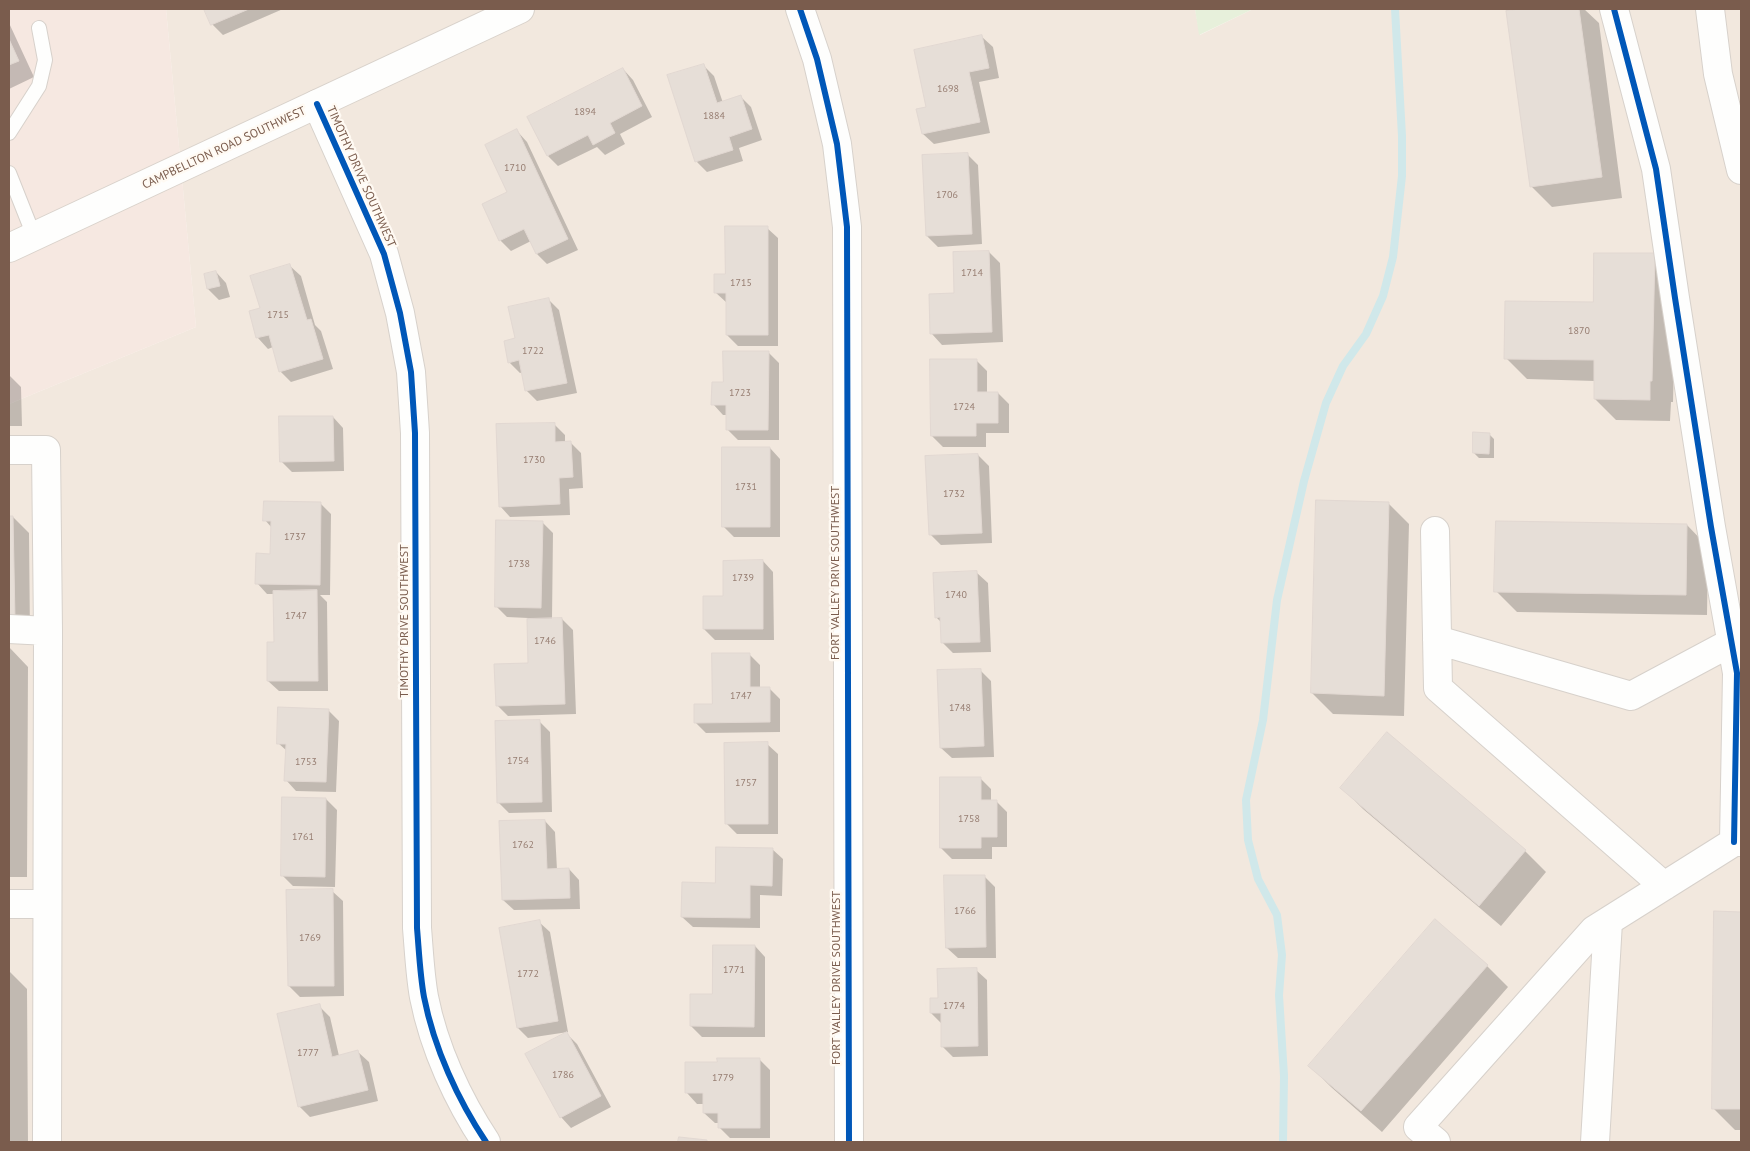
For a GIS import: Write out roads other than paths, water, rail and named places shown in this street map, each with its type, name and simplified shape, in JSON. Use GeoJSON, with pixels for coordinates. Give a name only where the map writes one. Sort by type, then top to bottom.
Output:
{"type":"FeatureCollection","features":[{"type":"Feature","properties":{"kind":"street","name":"CAMPBELLTON ROAD SOUTHWEST"},"geometry":{"type":"LineString","coordinates":[[9,248],[520,9]]}},
{"type":"Feature","properties":{"kind":"street","name":"FORT VALLEY DRIVE SOUTHWEST"},"geometry":{"type":"LineString","coordinates":[[800,9],[817,59],[837,144],[847,227],[848,1142]]}},
{"type":"Feature","properties":{"kind":"street"},"geometry":{"type":"LineString","coordinates":[[1436,1142],[1418,1127],[1594,930],[1737,842],[1737,674],[1676,308],[1656,169],[1614,9]]}},
{"type":"Feature","properties":{"kind":"street"},"geometry":{"type":"LineString","coordinates":[[1710,9],[1730,74],[1741,170]]}},
{"type":"Feature","properties":{"kind":"street","name":"TIMOTHY DRIVE SOUTHWEST"},"geometry":{"type":"LineString","coordinates":[[317,104],[384,254],[400,313],[411,372],[415,433],[417,928],[424,998],[441,1058],[468,1115],[486,1142]]}},
{"type":"Feature","properties":{"kind":"street"},"geometry":{"type":"LineString","coordinates":[[9,450],[46,450],[48,631],[47,1142]]}},
{"type":"Feature","properties":{"kind":"street"},"geometry":{"type":"LineString","coordinates":[[1436,531],[1438,688],[1664,886]]}},
{"type":"Feature","properties":{"kind":"street"},"geometry":{"type":"LineString","coordinates":[[9,629],[48,631]]}},
{"type":"Feature","properties":{"kind":"street"},"geometry":{"type":"LineString","coordinates":[[1437,640],[1631,696],[1732,642]]}},
{"type":"Feature","properties":{"kind":"street"},"geometry":{"type":"LineString","coordinates":[[9,904],[47,904]]}},
{"type":"Feature","properties":{"kind":"street"},"geometry":{"type":"LineString","coordinates":[[1595,1142],[1608,922]]}},
{"type":"Feature","properties":{"kind":"lane"},"geometry":{"type":"LineString","coordinates":[[9,133],[38,86],[44,60],[39,28]]}},
{"type":"Feature","properties":{"kind":"lane"},"geometry":{"type":"LineString","coordinates":[[9,173],[34,236]]}},
{"type":"Feature","properties":{"kind":"waterway"},"geometry":{"type":"LineString","coordinates":[[1283,1142],[1284,1076],[1279,995],[1282,955],[1277,915],[1258,879],[1248,840],[1246,800],[1263,720],[1277,600],[1304,481],[1326,403],[1343,366],[1366,334],[1383,296],[1393,257],[1402,176],[1402,136],[1395,9]]}}]}
